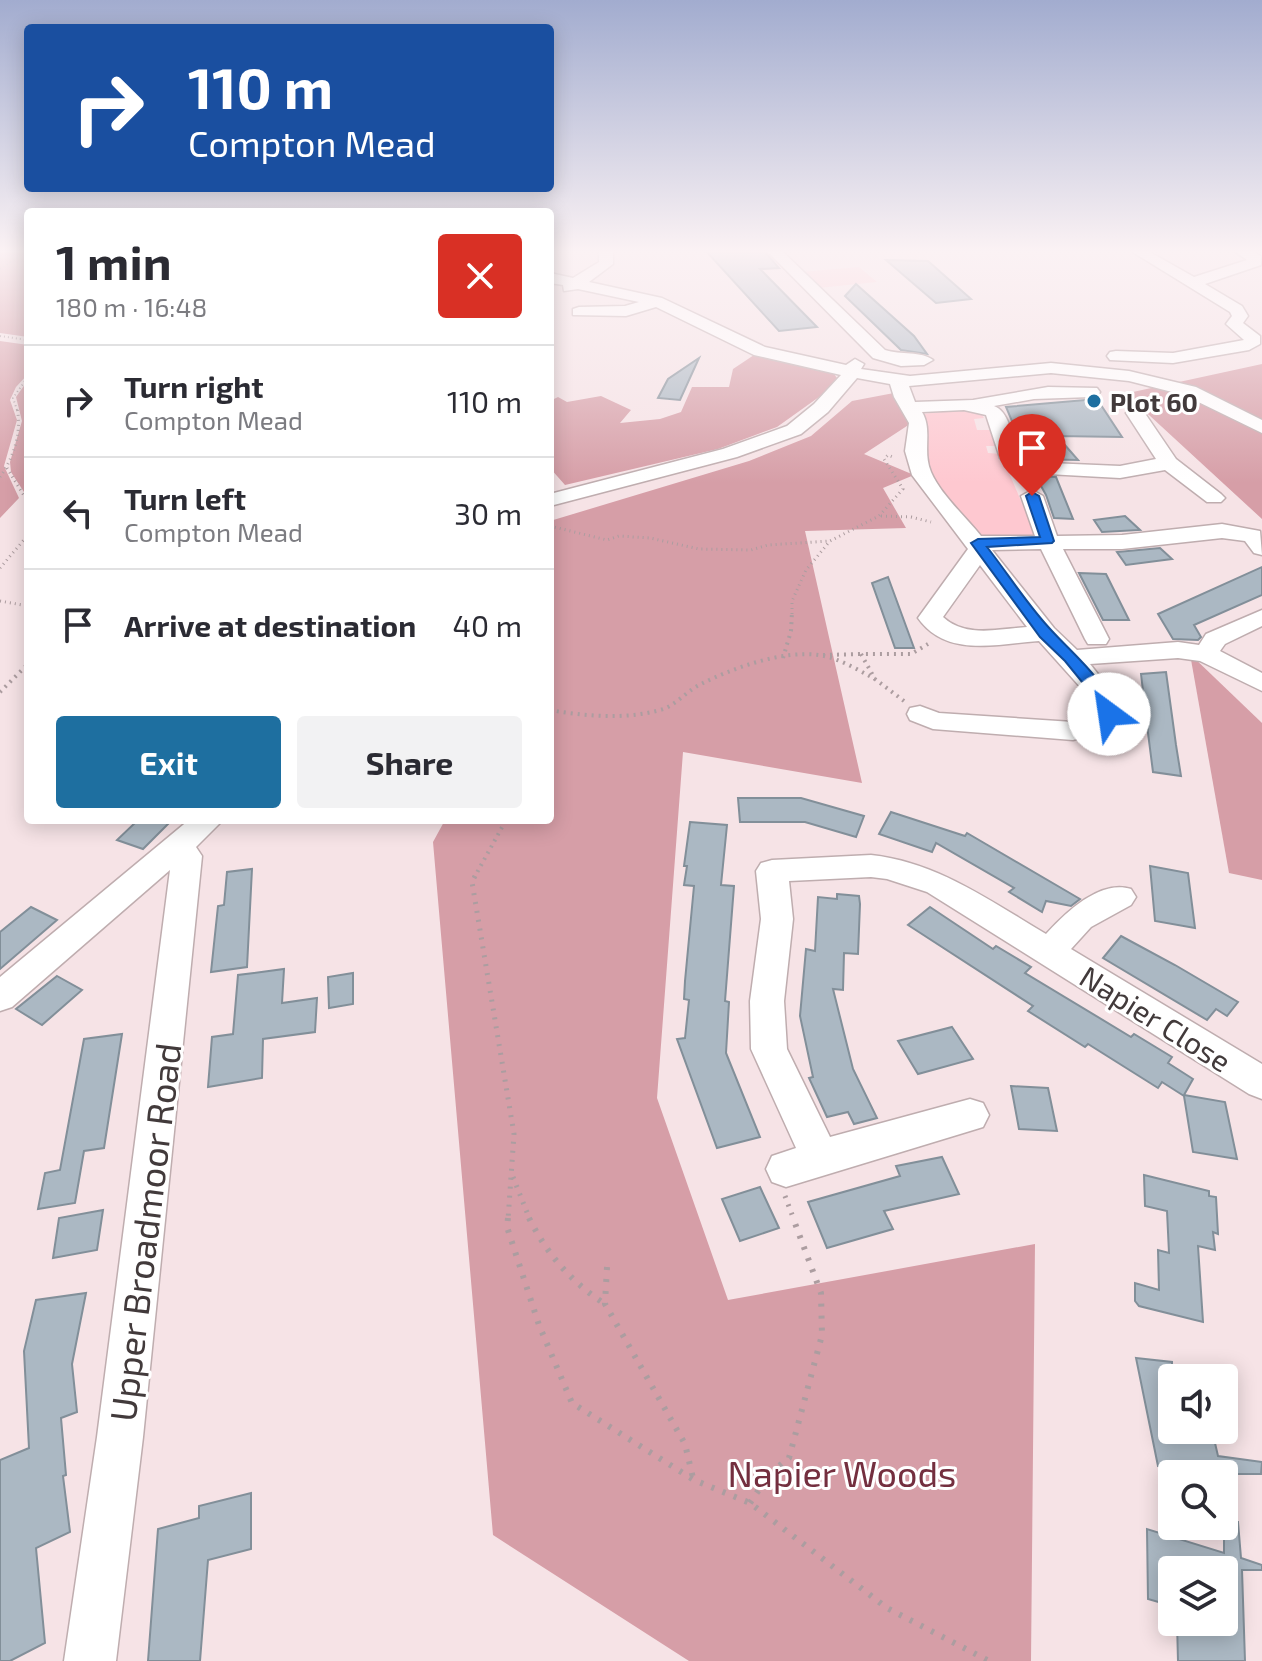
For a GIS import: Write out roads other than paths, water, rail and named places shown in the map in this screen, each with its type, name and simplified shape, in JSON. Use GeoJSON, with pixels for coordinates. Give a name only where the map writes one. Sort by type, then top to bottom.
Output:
{"type":"FeatureCollection","features":[{"type":"Feature","properties":{"kind":"street"},"geometry":{"type":"LineString","coordinates":[[713,329],[760,351],[854,368],[898,380],[1051,368],[1129,376],[1171,385],[1215,402],[1262,427]]}},
{"type":"Feature","properties":{"kind":"street"},"geometry":{"type":"LineString","coordinates":[[853,329],[879,354],[901,361],[939,358]]}},
{"type":"Feature","properties":{"kind":"street"},"geometry":{"type":"LineString","coordinates":[[1044,351],[1163,359],[1253,343],[1251,337],[1240,329]]}},
{"type":"Feature","properties":{"kind":"street"},"geometry":{"type":"LineString","coordinates":[[554,499],[730,453],[794,430],[821,408],[854,368]]}},
{"type":"Feature","properties":{"kind":"street"},"geometry":{"type":"LineString","coordinates":[[1171,385],[1197,376]]}},
{"type":"Feature","properties":{"kind":"street"},"geometry":{"type":"LineString","coordinates":[[898,380],[903,397],[919,423],[915,451],[922,475],[1045,633],[1071,658],[1104,698],[1109,714],[1096,725],[1073,731],[933,721],[920,714]]}},
{"type":"Feature","properties":{"kind":"street"},"geometry":{"type":"LineString","coordinates":[[911,408],[979,404],[1017,395],[1061,391],[1091,392]]}},
{"type":"Feature","properties":{"kind":"street"},"geometry":{"type":"LineString","coordinates":[[1215,402],[1253,400]]}},
{"type":"Feature","properties":{"kind":"street"},"geometry":{"type":"LineString","coordinates":[[979,404],[994,412],[1010,458],[1020,468],[1048,541],[1097,639]]}},
{"type":"Feature","properties":{"kind":"street"},"geometry":{"type":"LineString","coordinates":[[1135,413],[1169,463],[1214,498]]}},
{"type":"Feature","properties":{"kind":"street"},"geometry":{"type":"LineString","coordinates":[[1020,468],[1120,472],[1169,463]]}},
{"type":"Feature","properties":{"kind":"street"},"geometry":{"type":"LineString","coordinates":[[979,546],[1048,541],[1122,542],[1222,531],[1252,536],[1262,548]]}},
{"type":"Feature","properties":{"kind":"street"},"geometry":{"type":"LineString","coordinates":[[979,546],[930,618],[948,635],[968,638],[1045,633]]}},
{"type":"Feature","properties":{"kind":"street"},"geometry":{"type":"LineString","coordinates":[[1206,654],[1215,639],[1262,617]]}},
{"type":"Feature","properties":{"kind":"street"},"geometry":{"type":"LineString","coordinates":[[1071,658],[1178,650],[1206,654],[1262,683]]}},
{"type":"Feature","properties":{"kind":"street"},"geometry":{"type":"LineString","coordinates":[[0,997],[204,824]]}},
{"type":"Feature","properties":{"kind":"street","name":"Upper Broadmoor Road"},"geometry":{"type":"LineString","coordinates":[[90,1661],[120,1437],[187,856],[177,849]]}},
{"type":"Feature","properties":{"kind":"street","name":"Napier Close"},"geometry":{"type":"LineString","coordinates":[[970,1115],[803,1163],[769,1049],[767,1001],[777,919],[769,858],[889,868],[938,884],[1262,1083]]}},
{"type":"Feature","properties":{"kind":"street","name":"Napier Close"},"geometry":{"type":"LineString","coordinates":[[1049,952],[1080,918],[1120,897]]}},
{"type":"Feature","properties":{"kind":"place","name":"Plot 60"},"geometry":{"type":"Point","coordinates":[1094,401]}},
{"type":"Feature","properties":{"kind":"park label","name":"Napier Woods"},"geometry":{"type":"Point","coordinates":[842,1472]}}]}
